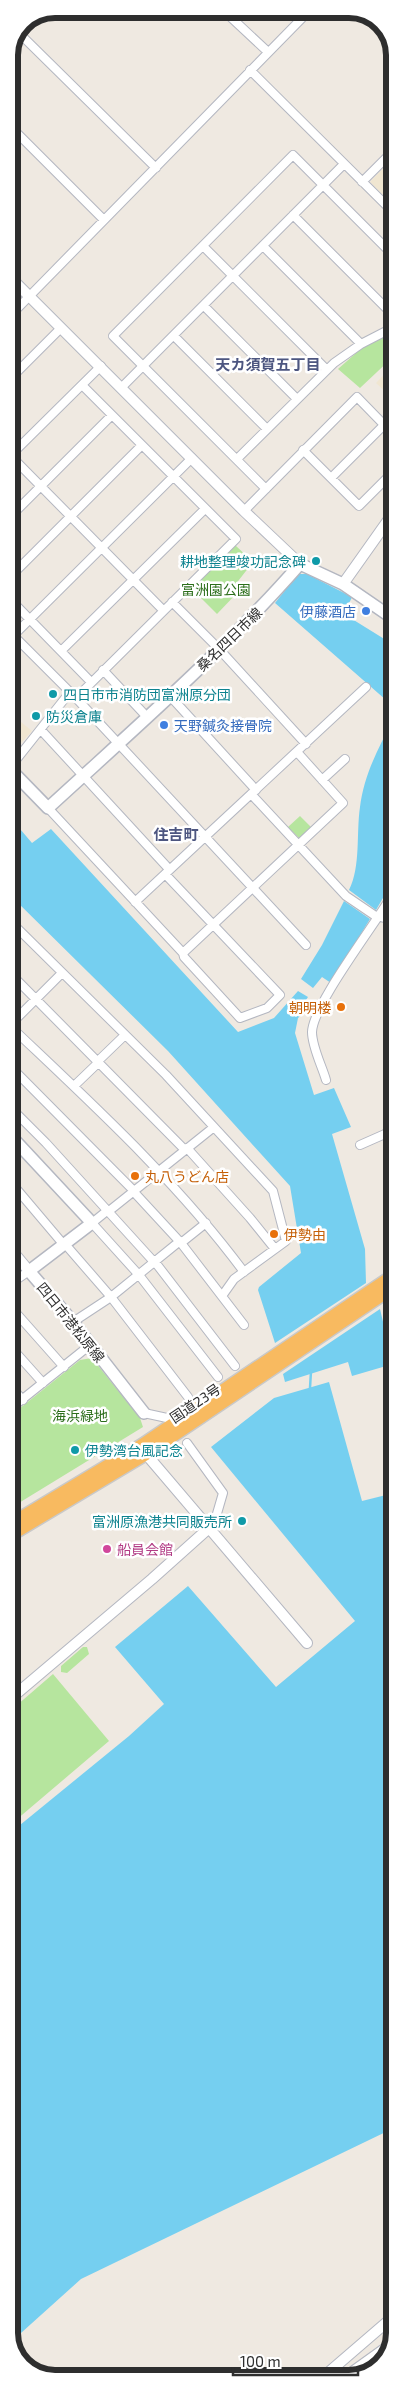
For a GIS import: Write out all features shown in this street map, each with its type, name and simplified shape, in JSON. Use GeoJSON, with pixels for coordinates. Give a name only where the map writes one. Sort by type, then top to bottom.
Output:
{"type":"FeatureCollection","features":[{"type":"Feature","properties":{"kind":"highway","name":"国道23号"},"geometry":{"type":"LineString","coordinates":[[18,1520],[259,1372],[386,1287]]}},
{"type":"Feature","properties":{"kind":"highway","name":"国道23号"},"geometry":{"type":"LineString","coordinates":[[18,1531],[146,1454],[259,1372]]}},
{"type":"Feature","properties":{"kind":"main road"},"geometry":{"type":"LineString","coordinates":[[300,564],[344,584],[385,613]]}},
{"type":"Feature","properties":{"kind":"main road","name":"桑名四日市線"},"geometry":{"type":"LineString","coordinates":[[48,808],[147,718],[219,649],[267,602],[300,564]]}},
{"type":"Feature","properties":{"kind":"main road"},"geometry":{"type":"LineString","coordinates":[[18,779],[48,808]]}},
{"type":"Feature","properties":{"kind":"main road"},"geometry":{"type":"LineString","coordinates":[[18,1144],[92,1222]]}},
{"type":"Feature","properties":{"kind":"main road","name":"四日市港松原線"},"geometry":{"type":"LineString","coordinates":[[92,1222],[29,1271],[73,1322],[144,1413]]}},
{"type":"Feature","properties":{"kind":"street"},"geometry":{"type":"LineString","coordinates":[[232,18],[268,52]]}},
{"type":"Feature","properties":{"kind":"street"},"geometry":{"type":"LineString","coordinates":[[18,308],[302,18]]}},
{"type":"Feature","properties":{"kind":"street"},"geometry":{"type":"LineString","coordinates":[[22,36],[156,168]]}},
{"type":"Feature","properties":{"kind":"street"},"geometry":{"type":"LineString","coordinates":[[250,70],[385,204]]}},
{"type":"Feature","properties":{"kind":"street"},"geometry":{"type":"LineString","coordinates":[[18,134],[104,220]]}},
{"type":"Feature","properties":{"kind":"street"},"geometry":{"type":"LineString","coordinates":[[266,489],[113,336],[293,155],[385,247]]}},
{"type":"Feature","properties":{"kind":"street"},"geometry":{"type":"LineString","coordinates":[[362,182],[385,159]]}},
{"type":"Feature","properties":{"kind":"street"},"geometry":{"type":"LineString","coordinates":[[122,387],[344,164]]}},
{"type":"Feature","properties":{"kind":"street"},"geometry":{"type":"LineString","coordinates":[[294,215],[385,307]]}},
{"type":"Feature","properties":{"kind":"street"},"geometry":{"type":"LineString","coordinates":[[203,246],[327,370]]}},
{"type":"Feature","properties":{"kind":"street"},"geometry":{"type":"LineString","coordinates":[[263,246],[361,344]]}},
{"type":"Feature","properties":{"kind":"street"},"geometry":{"type":"LineString","coordinates":[[18,285],[244,511],[300,564]]}},
{"type":"Feature","properties":{"kind":"street"},"geometry":{"type":"LineString","coordinates":[[204,306],[297,399]]}},
{"type":"Feature","properties":{"kind":"street"},"geometry":{"type":"LineString","coordinates":[[18,371],[61,328]]}},
{"type":"Feature","properties":{"kind":"street"},"geometry":{"type":"LineString","coordinates":[[237,459],[327,370],[361,344],[385,332]]}},
{"type":"Feature","properties":{"kind":"street"},"geometry":{"type":"LineString","coordinates":[[174,336],[267,429]]}},
{"type":"Feature","properties":{"kind":"street"},"geometry":{"type":"LineString","coordinates":[[18,447],[100,366]]}},
{"type":"Feature","properties":{"kind":"street"},"geometry":{"type":"LineString","coordinates":[[18,758],[73,695],[91,682],[236,539],[82,385]]}},
{"type":"Feature","properties":{"kind":"street"},"geometry":{"type":"LineString","coordinates":[[244,511],[357,397],[384,425],[331,478]]}},
{"type":"Feature","properties":{"kind":"street"},"geometry":{"type":"LineString","coordinates":[[18,509],[112,415]]}},
{"type":"Feature","properties":{"kind":"street"},"geometry":{"type":"LineString","coordinates":[[18,569],[142,445]]}},
{"type":"Feature","properties":{"kind":"street"},"geometry":{"type":"LineString","coordinates":[[303,450],[359,506],[385,480]]}},
{"type":"Feature","properties":{"kind":"street"},"geometry":{"type":"LineString","coordinates":[[18,628],[30,620],[192,458]]}},
{"type":"Feature","properties":{"kind":"street"},"geometry":{"type":"LineString","coordinates":[[18,465],[164,610]]}},
{"type":"Feature","properties":{"kind":"street"},"geometry":{"type":"LineString","coordinates":[[61,651],[205,509]]}},
{"type":"Feature","properties":{"kind":"street"},"geometry":{"type":"LineString","coordinates":[[344,584],[385,525]]}},
{"type":"Feature","properties":{"kind":"street"},"geometry":{"type":"LineString","coordinates":[[172,602],[219,649],[306,744]]}},
{"type":"Feature","properties":{"kind":"street"},"geometry":{"type":"LineString","coordinates":[[18,607],[91,682]]}},
{"type":"Feature","properties":{"kind":"street"},"geometry":{"type":"LineString","coordinates":[[18,640],[119,743],[306,944]]}},
{"type":"Feature","properties":{"kind":"street"},"geometry":{"type":"LineString","coordinates":[[103,670],[147,718]]}},
{"type":"Feature","properties":{"kind":"street"},"geometry":{"type":"LineString","coordinates":[[135,902],[366,687]]}},
{"type":"Feature","properties":{"kind":"street"},"geometry":{"type":"LineString","coordinates":[[170,696],[299,845],[349,897],[385,918]]}},
{"type":"Feature","properties":{"kind":"street"},"geometry":{"type":"LineString","coordinates":[[41,730],[213,924],[280,995],[267,1008],[240,1018],[184,957],[183,953],[48,808]]}},
{"type":"Feature","properties":{"kind":"street"},"geometry":{"type":"LineString","coordinates":[[183,953],[343,804],[297,752]]}},
{"type":"Feature","properties":{"kind":"street"},"geometry":{"type":"LineString","coordinates":[[322,780],[345,759]]}},
{"type":"Feature","properties":{"kind":"street"},"geometry":{"type":"LineString","coordinates":[[326,1080],[313,1038],[315,1020],[335,983],[385,904]]}},
{"type":"Feature","properties":{"kind":"street"},"geometry":{"type":"LineString","coordinates":[[18,929],[214,1127],[273,1190],[286,1241],[234,1279],[222,1296]]}},
{"type":"Feature","properties":{"kind":"street"},"geometry":{"type":"LineString","coordinates":[[18,1016],[62,973]]}},
{"type":"Feature","properties":{"kind":"street"},"geometry":{"type":"LineString","coordinates":[[18,981],[186,1149],[250,1218],[275,1250]]}},
{"type":"Feature","properties":{"kind":"street"},"geometry":{"type":"LineString","coordinates":[[18,1033],[74,1086],[158,1172],[206,1223],[244,1272]]}},
{"type":"Feature","properties":{"kind":"street"},"geometry":{"type":"LineString","coordinates":[[74,1086],[125,1036]]}},
{"type":"Feature","properties":{"kind":"street"},"geometry":{"type":"LineString","coordinates":[[18,1074],[181,1242],[244,1325]]}},
{"type":"Feature","properties":{"kind":"street"},"geometry":{"type":"LineString","coordinates":[[18,1115],[155,1262],[235,1366]]}},
{"type":"Feature","properties":{"kind":"street"},"geometry":{"type":"LineString","coordinates":[[214,1127],[92,1222],[139,1275],[218,1376]]}},
{"type":"Feature","properties":{"kind":"street"},"geometry":{"type":"LineString","coordinates":[[360,1145],[385,1133]]}},
{"type":"Feature","properties":{"kind":"street"},"geometry":{"type":"LineString","coordinates":[[18,1190],[111,1297],[188,1396]]}},
{"type":"Feature","properties":{"kind":"street"},"geometry":{"type":"LineString","coordinates":[[73,1322],[111,1297],[206,1223]]}},
{"type":"Feature","properties":{"kind":"street"},"geometry":{"type":"LineString","coordinates":[[18,1258],[29,1271],[18,1279]]}},
{"type":"Feature","properties":{"kind":"street"},"geometry":{"type":"LineString","coordinates":[[18,1316],[64,1366]]}},
{"type":"Feature","properties":{"kind":"street"},"geometry":{"type":"LineString","coordinates":[[18,1404],[90,1344]]}},
{"type":"Feature","properties":{"kind":"street"},"geometry":{"type":"LineString","coordinates":[[18,1355],[43,1383]]}},
{"type":"Feature","properties":{"kind":"street"},"geometry":{"type":"LineString","coordinates":[[18,1394],[23,1400]]}},
{"type":"Feature","properties":{"kind":"street"},"geometry":{"type":"LineString","coordinates":[[144,1413],[167,1418]]}},
{"type":"Feature","properties":{"kind":"street"},"geometry":{"type":"LineString","coordinates":[[18,1692],[209,1528],[216,1517],[223,1493],[187,1443]]}},
{"type":"Feature","properties":{"kind":"street"},"geometry":{"type":"LineString","coordinates":[[146,1454],[307,1642]]}},
{"type":"Feature","properties":{"kind":"street"},"geometry":{"type":"LineString","coordinates":[[332,2369],[386,2323]]}},
{"type":"Feature","properties":{"kind":"street"},"geometry":{"type":"LineString","coordinates":[[357,2369],[380,2352]]}},
{"type":"Feature","properties":{"kind":"shaded area"},"geometry":{"type":"Polygon","coordinates":[[[385,166],[385,197],[370,182],[385,166]]]}},
{"type":"Feature","properties":{"kind":"shaded area"},"geometry":{"type":"Polygon","coordinates":[[[385,373],[385,392],[376,383],[385,373]]]}},
{"type":"Feature","properties":{"kind":"shaded area"},"geometry":{"type":"Polygon","coordinates":[[[18,719],[32,731],[18,746],[18,719]]]}},
{"type":"Feature","properties":{"kind":"green space"},"geometry":{"type":"Polygon","coordinates":[[[385,334],[385,364],[360,388],[338,369],[364,346],[385,334]]]}},
{"type":"Feature","properties":{"kind":"green space","name":"富洲園公園"},"geometry":{"type":"Polygon","coordinates":[[[235,545],[253,562],[235,585],[238,592],[217,614],[192,589],[235,545]]]}},
{"type":"Feature","properties":{"kind":"green space"},"geometry":{"type":"Polygon","coordinates":[[[300,816],[312,828],[300,839],[288,827],[300,816]]]}},
{"type":"Feature","properties":{"kind":"green space","name":"海浜緑地"},"geometry":{"type":"Polygon","coordinates":[[[92,1358],[140,1418],[143,1427],[18,1503],[18,1410],[80,1360],[92,1358]]]}},
{"type":"Feature","properties":{"kind":"green space"},"geometry":{"type":"Polygon","coordinates":[[[83,1647],[87,1647],[89,1654],[67,1673],[61,1672],[61,1666],[83,1647]]]}},
{"type":"Feature","properties":{"kind":"green space"},"geometry":{"type":"Polygon","coordinates":[[[53,1674],[109,1741],[18,1818],[18,1704],[53,1674]]]}},
{"type":"Feature","properties":{"kind":"water"},"geometry":{"type":"Polygon","coordinates":[[[298,574],[307,574],[352,597],[344,614],[385,640],[385,699],[275,603],[298,574]]]}},
{"type":"Feature","properties":{"kind":"water"},"geometry":{"type":"Polygon","coordinates":[[[385,735],[385,894],[376,910],[349,890],[353,881],[357,860],[362,795],[373,761],[385,735]]]}},
{"type":"Feature","properties":{"kind":"water"},"geometry":{"type":"Polygon","coordinates":[[[18,827],[32,843],[51,829],[238,1032],[274,1018],[298,991],[308,997],[306,1000],[313,1005],[298,1018],[295,1033],[314,1095],[334,1088],[351,1127],[332,1134],[365,1249],[366,1283],[275,1343],[258,1290],[259,1287],[301,1253],[290,1186],[168,1051],[18,903],[18,827]]]}},
{"type":"Feature","properties":{"kind":"water"},"geometry":{"type":"Polygon","coordinates":[[[344,901],[370,919],[331,983],[322,977],[313,988],[301,979],[322,945],[344,901]]]}},
{"type":"Feature","properties":{"kind":"water"},"geometry":{"type":"Polygon","coordinates":[[[380,1309],[386,1333],[386,1366],[352,1376],[348,1362],[285,1382],[283,1374],[380,1309]]]}},
{"type":"Feature","properties":{"kind":"water"},"geometry":{"type":"Polygon","coordinates":[[[329,1382],[362,1501],[386,1495],[386,2132],[81,2279],[18,2336],[18,1827],[129,1736],[164,1704],[115,1647],[188,1586],[276,1687],[355,1621],[211,1447],[274,1398],[329,1382]]]}},
{"type":"Feature","properties":{"kind":"waterway"},"geometry":{"type":"LineString","coordinates":[[310,1388],[311,1371]]}},
{"type":"Feature","properties":{"kind":"place","name":"耕地整理竣功記念碑"},"geometry":{"type":"Point","coordinates":[316,561]}},
{"type":"Feature","properties":{"kind":"place","name":"伊藤酒店"},"geometry":{"type":"Point","coordinates":[366,611]}},
{"type":"Feature","properties":{"kind":"place","name":"四日市市消防団富洲原分団"},"geometry":{"type":"Point","coordinates":[53,694]}},
{"type":"Feature","properties":{"kind":"place","name":"防災倉庫"},"geometry":{"type":"Point","coordinates":[36,716]}},
{"type":"Feature","properties":{"kind":"place","name":"天野鍼灸接骨院"},"geometry":{"type":"Point","coordinates":[164,725]}},
{"type":"Feature","properties":{"kind":"place","name":"朝明楼"},"geometry":{"type":"Point","coordinates":[341,1007]}},
{"type":"Feature","properties":{"kind":"place","name":"丸八うどん店"},"geometry":{"type":"Point","coordinates":[135,1176]}},
{"type":"Feature","properties":{"kind":"place","name":"伊勢由"},"geometry":{"type":"Point","coordinates":[274,1234]}},
{"type":"Feature","properties":{"kind":"place","name":"伊勢湾台風記念"},"geometry":{"type":"Point","coordinates":[75,1450]}},
{"type":"Feature","properties":{"kind":"place","name":"富洲原漁港共同販売所"},"geometry":{"type":"Point","coordinates":[242,1521]}},
{"type":"Feature","properties":{"kind":"place","name":"船員会館"},"geometry":{"type":"Point","coordinates":[107,1549]}},
{"type":"Feature","properties":{"kind":"district","name":"天カ須賀五丁目"},"geometry":{"type":"Point","coordinates":[268,364]}},
{"type":"Feature","properties":{"kind":"district","name":"住吉町"},"geometry":{"type":"Point","coordinates":[176,834]}}]}
